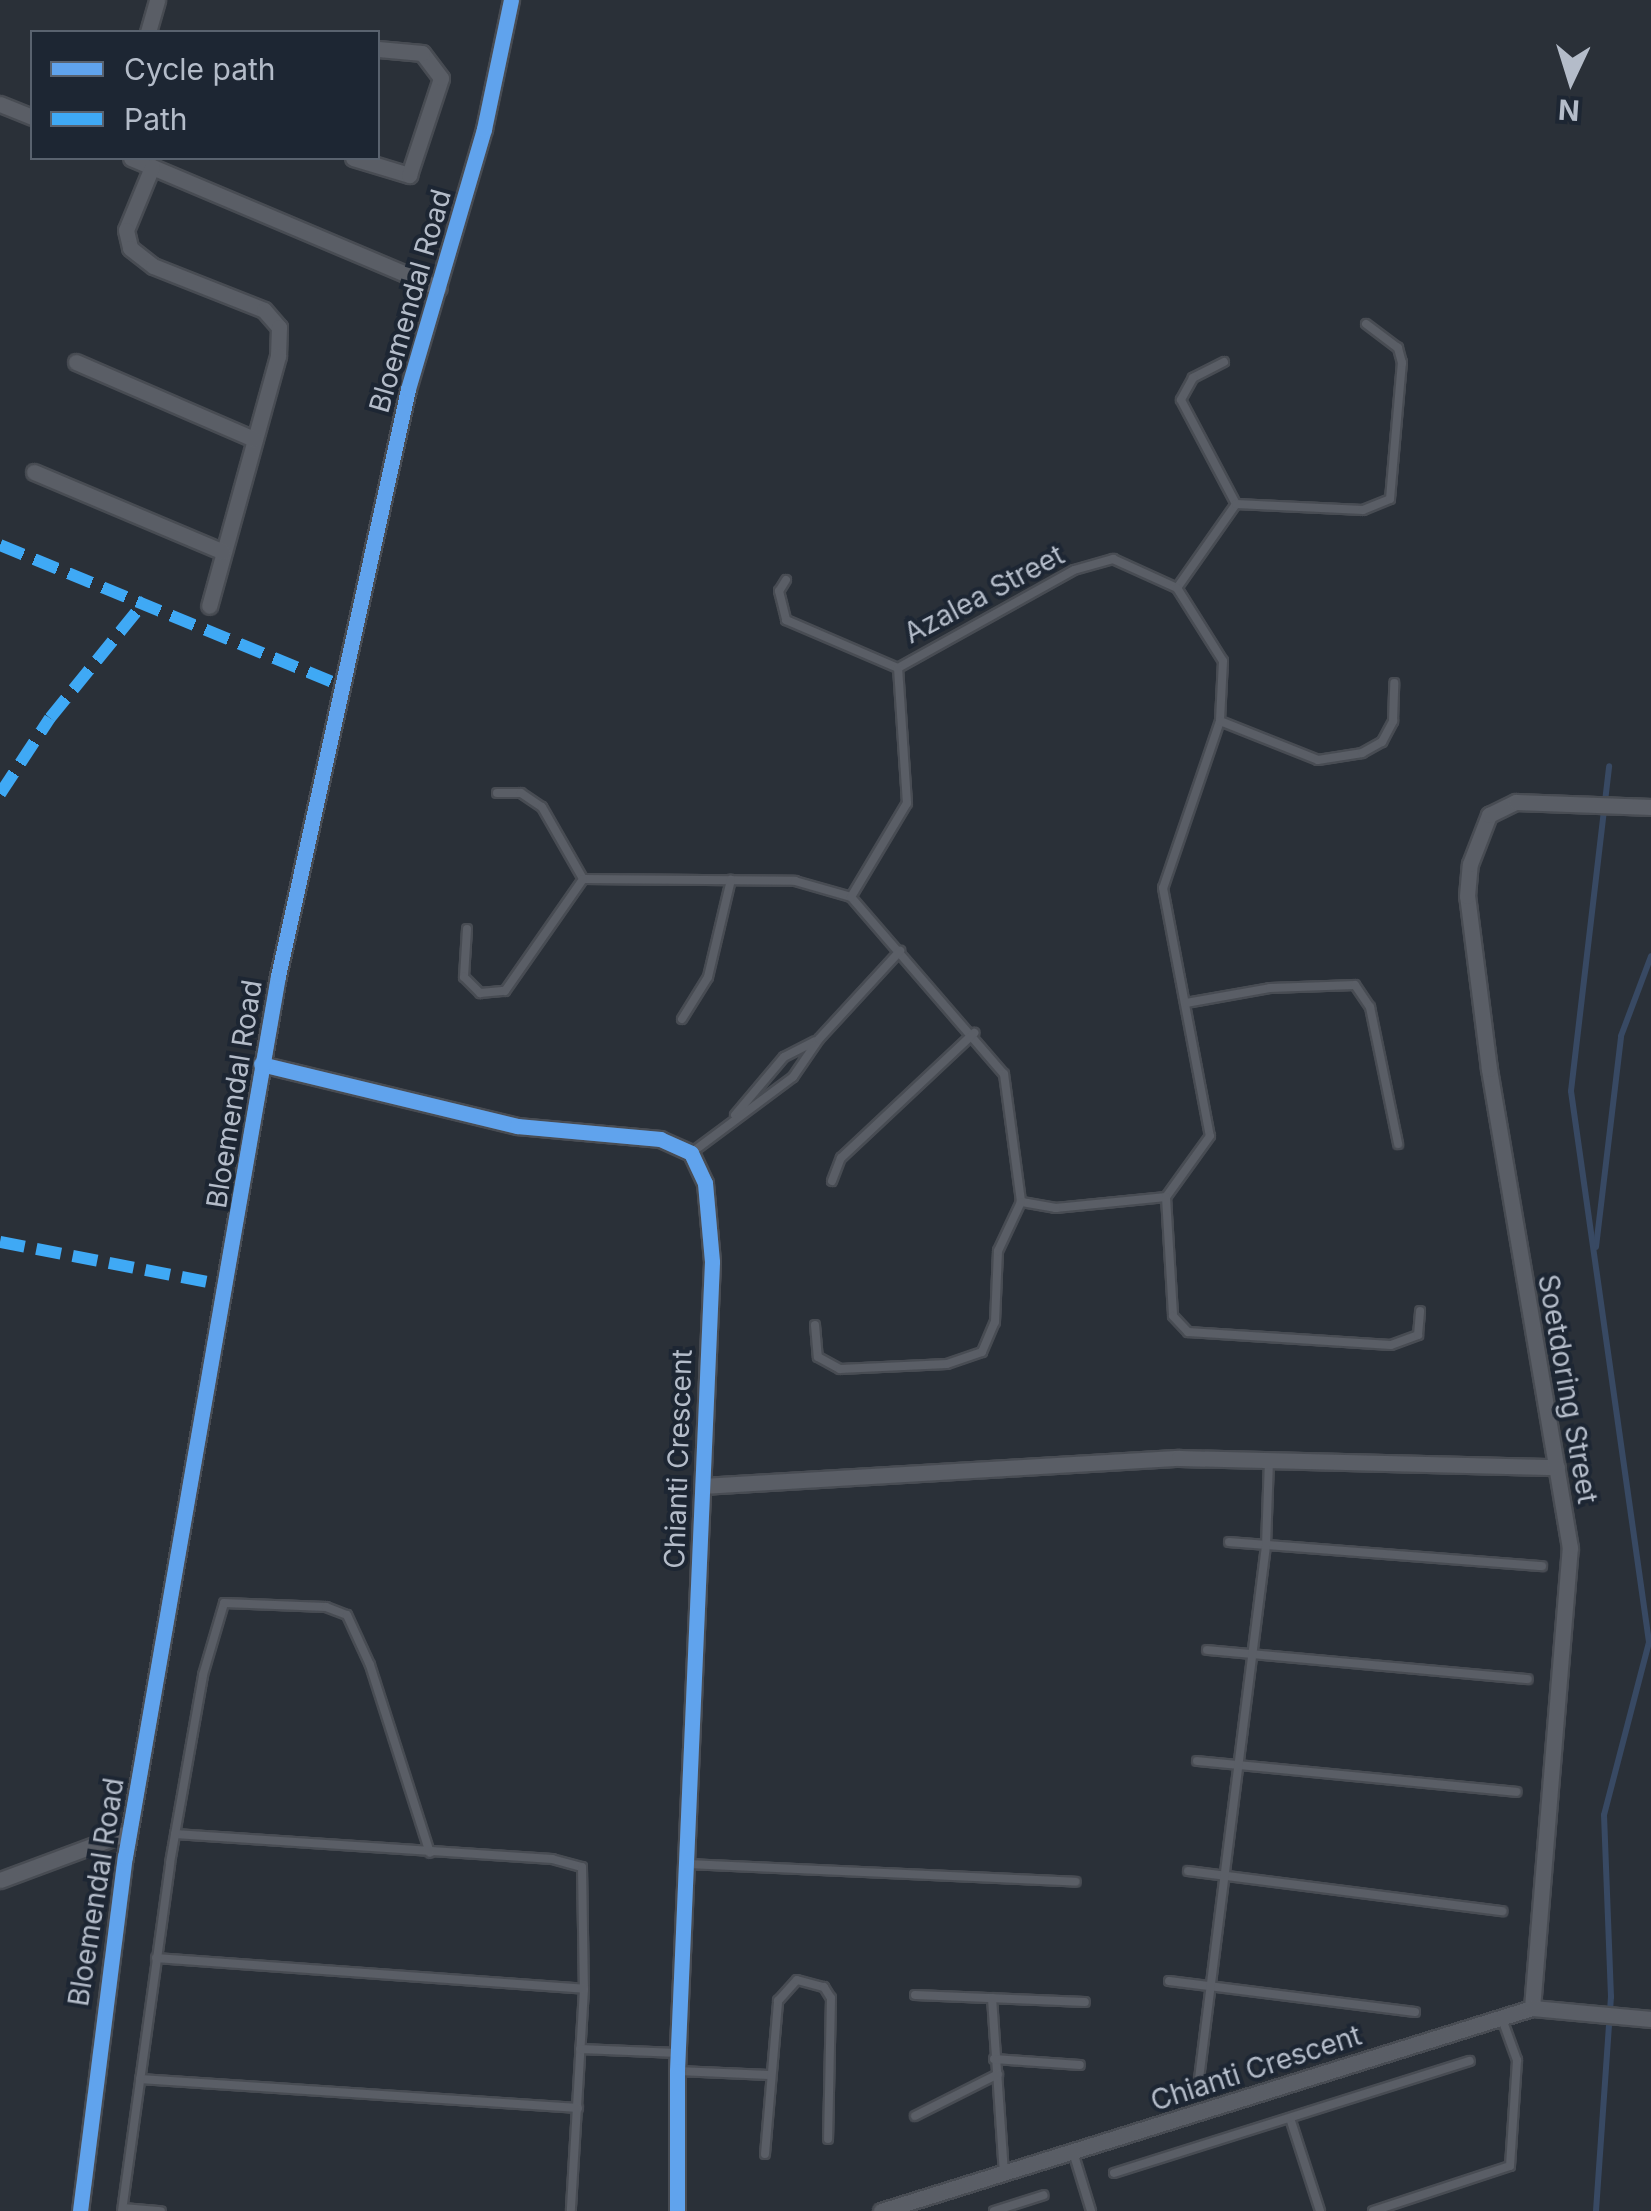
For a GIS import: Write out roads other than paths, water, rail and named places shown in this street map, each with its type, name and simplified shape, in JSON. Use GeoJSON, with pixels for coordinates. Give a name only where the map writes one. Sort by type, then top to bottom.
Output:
{"type":"FeatureCollection","features":[{"type":"Feature","properties":{"kind":"street"},"geometry":{"type":"LineString","coordinates":[[149,30],[158,0]]}},
{"type":"Feature","properties":{"kind":"street","name":"Bloemendal Road"},"geometry":{"type":"LineString","coordinates":[[80,2211],[89,2102],[129,1832],[261,1064],[333,711],[408,389],[484,129],[511,0]]}},
{"type":"Feature","properties":{"kind":"street"},"geometry":{"type":"LineString","coordinates":[[359,160],[408,175],[442,78],[422,53],[380,49]]}},
{"type":"Feature","properties":{"kind":"street"},"geometry":{"type":"LineString","coordinates":[[0,104],[30,117]]}},
{"type":"Feature","properties":{"kind":"street"},"geometry":{"type":"LineString","coordinates":[[136,160],[439,288]]}},
{"type":"Feature","properties":{"kind":"street"},"geometry":{"type":"LineString","coordinates":[[152,167],[126,230],[130,248],[152,266],[264,310],[279,327],[278,356],[209,606]]}},
{"type":"Feature","properties":{"kind":"street"},"geometry":{"type":"LineString","coordinates":[[76,362],[254,439]]}},
{"type":"Feature","properties":{"kind":"street"},"geometry":{"type":"LineString","coordinates":[[34,472],[223,552]]}},
{"type":"Feature","properties":{"kind":"street","name":"Soetdoring Street"},"geometry":{"type":"LineString","coordinates":[[1532,2008],[1536,1904],[1570,1593],[1557,1467],[1489,1069],[1467,896],[1478,834],[1489,815],[1516,802],[1651,807]]}},
{"type":"Feature","properties":{"kind":"street"},"geometry":{"type":"LineString","coordinates":[[261,1064],[516,1126],[660,1139],[690,1153]]}},
{"type":"Feature","properties":{"kind":"street","name":"Chianti Crescent"},"geometry":{"type":"LineString","coordinates":[[677,2211],[677,2071],[710,1209],[690,1153]]}},
{"type":"Feature","properties":{"kind":"street"},"geometry":{"type":"LineString","coordinates":[[702,1486],[1269,1456],[1557,1467]]}},
{"type":"Feature","properties":{"kind":"street"},"geometry":{"type":"LineString","coordinates":[[0,1880],[129,1832]]}},
{"type":"Feature","properties":{"kind":"street","name":"Chianti Crescent"},"geometry":{"type":"LineString","coordinates":[[881,2211],[1532,2008],[1651,2019]]}},
{"type":"Feature","properties":{"kind":"lane"},"geometry":{"type":"LineString","coordinates":[[1236,504],[1363,510],[1390,499],[1402,364],[1398,348],[1366,324]]}},
{"type":"Feature","properties":{"kind":"lane"},"geometry":{"type":"LineString","coordinates":[[1224,362],[1193,378],[1180,400],[1236,504]]}},
{"type":"Feature","properties":{"kind":"lane"},"geometry":{"type":"LineString","coordinates":[[1236,504],[1177,588],[1223,661],[1220,721],[1163,888],[1212,1125],[1205,1146],[1166,1197],[1174,1316],[1188,1332],[1391,1345],[1418,1335],[1420,1311]]}},
{"type":"Feature","properties":{"kind":"lane","name":"Azalea Street"},"geometry":{"type":"LineString","coordinates":[[898,668],[1097,561],[1128,564],[1177,588]]}},
{"type":"Feature","properties":{"kind":"lane"},"geometry":{"type":"LineString","coordinates":[[786,580],[779,592],[786,620],[898,668],[907,804],[850,897]]}},
{"type":"Feature","properties":{"kind":"lane"},"geometry":{"type":"LineString","coordinates":[[1220,721],[1300,756],[1336,759],[1382,742],[1393,721],[1394,683]]}},
{"type":"Feature","properties":{"kind":"lane"},"geometry":{"type":"LineString","coordinates":[[497,792],[522,793],[542,807],[583,879]]}},
{"type":"Feature","properties":{"kind":"lane"},"geometry":{"type":"LineString","coordinates":[[583,879],[795,881],[850,897],[974,1033],[1009,1091],[1022,1202],[998,1251],[996,1322],[982,1352],[946,1364],[840,1369],[818,1358],[815,1325]]}},
{"type":"Feature","properties":{"kind":"lane"},"geometry":{"type":"LineString","coordinates":[[466,929],[464,977],[480,992],[506,992],[583,879]]}},
{"type":"Feature","properties":{"kind":"lane"},"geometry":{"type":"LineString","coordinates":[[682,1019],[708,977],[730,880]]}},
{"type":"Feature","properties":{"kind":"lane"},"geometry":{"type":"LineString","coordinates":[[690,1153],[793,1077],[819,1039],[900,951]]}},
{"type":"Feature","properties":{"kind":"lane"},"geometry":{"type":"LineString","coordinates":[[1186,1004],[1270,988],[1354,985],[1370,1007],[1398,1144]]}},
{"type":"Feature","properties":{"kind":"lane"},"geometry":{"type":"LineString","coordinates":[[832,1181],[842,1158],[974,1033]]}},
{"type":"Feature","properties":{"kind":"lane"},"geometry":{"type":"LineString","coordinates":[[732,1119],[784,1057],[819,1039]]}},
{"type":"Feature","properties":{"kind":"lane"},"geometry":{"type":"LineString","coordinates":[[1022,1202],[1056,1208],[1166,1197]]}},
{"type":"Feature","properties":{"kind":"lane"},"geometry":{"type":"LineString","coordinates":[[1199,2079],[1266,1546],[1269,1456]]}},
{"type":"Feature","properties":{"kind":"lane"},"geometry":{"type":"LineString","coordinates":[[1228,1542],[1542,1566]]}},
{"type":"Feature","properties":{"kind":"lane"},"geometry":{"type":"LineString","coordinates":[[161,2211],[122,2210],[176,1834],[216,1617],[224,1603],[249,1600],[347,1615],[370,1665],[430,1853]]}},
{"type":"Feature","properties":{"kind":"lane"},"geometry":{"type":"LineString","coordinates":[[1207,1650],[1528,1679]]}},
{"type":"Feature","properties":{"kind":"lane"},"geometry":{"type":"LineString","coordinates":[[1197,1761],[1517,1792]]}},
{"type":"Feature","properties":{"kind":"lane"},"geometry":{"type":"LineString","coordinates":[[176,1834],[552,1859],[582,1867],[584,1989],[572,2211]]}},
{"type":"Feature","properties":{"kind":"lane"},"geometry":{"type":"LineString","coordinates":[[686,1864],[1076,1882]]}},
{"type":"Feature","properties":{"kind":"lane"},"geometry":{"type":"LineString","coordinates":[[1188,1871],[1502,1910]]}},
{"type":"Feature","properties":{"kind":"lane"},"geometry":{"type":"LineString","coordinates":[[156,1958],[584,1989]]}},
{"type":"Feature","properties":{"kind":"lane"},"geometry":{"type":"LineString","coordinates":[[765,2154],[768,2075],[784,1989],[797,1980],[824,1987],[831,1998],[828,2139]]}},
{"type":"Feature","properties":{"kind":"lane"},"geometry":{"type":"LineString","coordinates":[[1169,1981],[1415,2012]]}},
{"type":"Feature","properties":{"kind":"lane"},"geometry":{"type":"LineString","coordinates":[[914,1995],[1085,2002]]}},
{"type":"Feature","properties":{"kind":"lane"},"geometry":{"type":"LineString","coordinates":[[992,1998],[1004,2173]]}},
{"type":"Feature","properties":{"kind":"lane"},"geometry":{"type":"LineString","coordinates":[[1373,2211],[1510,2166],[1517,2060],[1501,2016]]}},
{"type":"Feature","properties":{"kind":"lane"},"geometry":{"type":"LineString","coordinates":[[580,2049],[678,2052]]}},
{"type":"Feature","properties":{"kind":"lane"},"geometry":{"type":"LineString","coordinates":[[994,2059],[1080,2065]]}},
{"type":"Feature","properties":{"kind":"lane"},"geometry":{"type":"LineString","coordinates":[[1114,2174],[1470,2061]]}},
{"type":"Feature","properties":{"kind":"lane"},"geometry":{"type":"LineString","coordinates":[[677,2071],[768,2075]]}},
{"type":"Feature","properties":{"kind":"lane"},"geometry":{"type":"LineString","coordinates":[[915,2116],[998,2074]]}},
{"type":"Feature","properties":{"kind":"lane"},"geometry":{"type":"LineString","coordinates":[[140,2079],[578,2108]]}},
{"type":"Feature","properties":{"kind":"lane"},"geometry":{"type":"LineString","coordinates":[[1290,2118],[1320,2211]]}},
{"type":"Feature","properties":{"kind":"lane"},"geometry":{"type":"LineString","coordinates":[[1073,2152],[1091,2211]]}},
{"type":"Feature","properties":{"kind":"lane"},"geometry":{"type":"LineString","coordinates":[[994,2211],[1044,2195]]}},
{"type":"Feature","properties":{"kind":"waterway"},"geometry":{"type":"LineString","coordinates":[[1596,2211],[1611,1997],[1604,1815],[1649,1642],[1571,1091],[1609,766]]}},
{"type":"Feature","properties":{"kind":"waterway"},"geometry":{"type":"LineString","coordinates":[[1596,1247],[1621,1036],[1651,956]]}}]}
